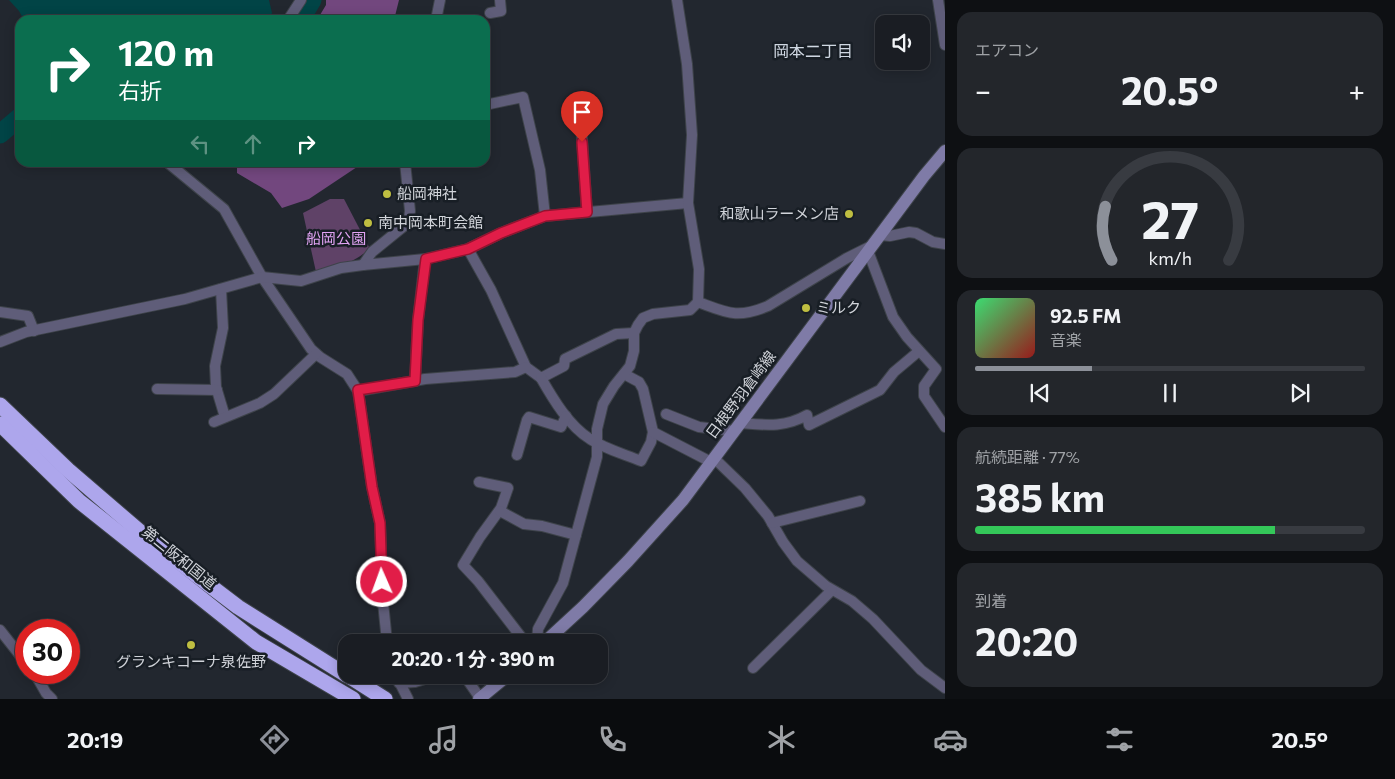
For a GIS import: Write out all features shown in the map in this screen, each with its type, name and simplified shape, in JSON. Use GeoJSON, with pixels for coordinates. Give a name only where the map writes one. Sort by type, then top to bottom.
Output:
{"type":"FeatureCollection","features":[{"type":"Feature","properties":{"kind":"highway","name":"第二阪和国道"},"geometry":{"type":"LineString","coordinates":[[0,405],[68,470],[146,537],[238,607],[338,670]]}},
{"type":"Feature","properties":{"kind":"highway","name":"第二阪和国道"},"geometry":{"type":"LineString","coordinates":[[0,424],[79,501],[256,642],[353,699]]}},
{"type":"Feature","properties":{"kind":"highway","name":"第二阪和国道"},"geometry":{"type":"LineString","coordinates":[[361,684],[385,699]]}},
{"type":"Feature","properties":{"kind":"main road","name":"日根野羽倉崎線"},"geometry":{"type":"LineString","coordinates":[[554,634],[628,561],[683,500],[869,248],[945,151]]}},
{"type":"Feature","properties":{"kind":"main road"},"geometry":{"type":"LineString","coordinates":[[479,699],[497,684]]}},
{"type":"Feature","properties":{"kind":"street"},"geometry":{"type":"LineString","coordinates":[[291,15],[301,0]]}},
{"type":"Feature","properties":{"kind":"street"},"geometry":{"type":"LineString","coordinates":[[438,15],[440,0]]}},
{"type":"Feature","properties":{"kind":"street"},"geometry":{"type":"LineString","coordinates":[[490,13],[501,11],[500,0]]}},
{"type":"Feature","properties":{"kind":"street"},"geometry":{"type":"LineString","coordinates":[[538,634],[538,629],[563,583],[597,457],[597,429],[603,404],[630,366],[634,351],[634,333],[643,318],[653,314],[690,310],[698,302],[699,269],[688,203],[692,135],[687,64],[677,0]]}},
{"type":"Feature","properties":{"kind":"street"},"geometry":{"type":"LineString","coordinates":[[938,0],[945,44]]}},
{"type":"Feature","properties":{"kind":"street"},"geometry":{"type":"LineString","coordinates":[[490,104],[523,97],[540,170],[545,216]]}},
{"type":"Feature","properties":{"kind":"street"},"geometry":{"type":"LineString","coordinates":[[580,124],[587,212]]}},
{"type":"Feature","properties":{"kind":"street"},"geometry":{"type":"LineString","coordinates":[[173,167],[224,208],[262,277],[311,349],[347,374],[358,390],[372,487],[380,523],[386,634]]}},
{"type":"Feature","properties":{"kind":"street"},"geometry":{"type":"LineString","coordinates":[[363,265],[372,252],[404,226],[409,219],[410,211],[406,167]]}},
{"type":"Feature","properties":{"kind":"street"},"geometry":{"type":"LineString","coordinates":[[0,342],[26,332],[185,299],[262,277],[301,281],[341,268],[426,259],[468,249],[501,233],[545,216],[688,203]]}},
{"type":"Feature","properties":{"kind":"street"},"geometry":{"type":"LineString","coordinates":[[880,235],[890,236],[909,232],[916,233],[933,242],[945,244]]}},
{"type":"Feature","properties":{"kind":"street"},"geometry":{"type":"LineString","coordinates":[[698,302],[729,313],[744,314],[755,312],[847,258],[869,248],[893,317],[907,337],[936,369],[924,386],[924,396],[945,428]]}},
{"type":"Feature","properties":{"kind":"street"},"geometry":{"type":"LineString","coordinates":[[468,249],[491,290],[526,368],[541,378],[552,398],[566,416],[589,439],[641,461],[651,442],[653,432],[643,389],[639,382],[624,374]]}},
{"type":"Feature","properties":{"kind":"street"},"geometry":{"type":"LineString","coordinates":[[415,381],[418,320],[426,259]]}},
{"type":"Feature","properties":{"kind":"street"},"geometry":{"type":"LineString","coordinates":[[221,289],[223,328],[215,366],[217,390],[225,417]]}},
{"type":"Feature","properties":{"kind":"street"},"geometry":{"type":"LineString","coordinates":[[0,312],[28,316],[34,331]]}},
{"type":"Feature","properties":{"kind":"street"},"geometry":{"type":"LineString","coordinates":[[541,378],[564,366],[565,359],[616,334],[634,333]]}},
{"type":"Feature","properties":{"kind":"street"},"geometry":{"type":"LineString","coordinates":[[666,414],[699,427],[786,424],[795,422],[807,415],[810,425],[880,390],[894,372],[919,351]]}},
{"type":"Feature","properties":{"kind":"street"},"geometry":{"type":"LineString","coordinates":[[214,422],[260,403],[274,394],[316,354]]}},
{"type":"Feature","properties":{"kind":"street"},"geometry":{"type":"LineString","coordinates":[[358,390],[415,381],[515,372],[526,368]]}},
{"type":"Feature","properties":{"kind":"street"},"geometry":{"type":"LineString","coordinates":[[157,389],[217,390]]}},
{"type":"Feature","properties":{"kind":"street"},"geometry":{"type":"LineString","coordinates":[[517,455],[529,417],[561,427],[566,416]]}},
{"type":"Feature","properties":{"kind":"street"},"geometry":{"type":"LineString","coordinates":[[653,432],[713,460],[745,488],[768,516],[796,561],[832,590],[852,600],[873,619],[921,670],[945,688]]}},
{"type":"Feature","properties":{"kind":"street"},"geometry":{"type":"LineString","coordinates":[[479,482],[508,488],[500,511],[480,537],[463,565],[478,581],[519,634]]}},
{"type":"Feature","properties":{"kind":"street"},"geometry":{"type":"LineString","coordinates":[[772,523],[860,501]]}},
{"type":"Feature","properties":{"kind":"street"},"geometry":{"type":"LineString","coordinates":[[500,511],[524,524],[542,526],[576,535]]}},
{"type":"Feature","properties":{"kind":"street"},"geometry":{"type":"LineString","coordinates":[[753,668],[832,590]]}},
{"type":"Feature","properties":{"kind":"street"},"geometry":{"type":"LineString","coordinates":[[0,630],[15,649]]}},
{"type":"Feature","properties":{"kind":"street"},"geometry":{"type":"LineString","coordinates":[[41,684],[52,699]]}},
{"type":"Feature","properties":{"kind":"street"},"geometry":{"type":"LineString","coordinates":[[400,684],[408,699]]}},
{"type":"Feature","properties":{"kind":"street"},"geometry":{"type":"LineString","coordinates":[[470,684],[479,699]]}},
{"type":"Feature","properties":{"kind":"green space","name":"船岡公園"},"geometry":{"type":"Polygon","coordinates":[[[330,199],[344,199],[370,249],[345,264],[316,272],[303,213],[330,199]]]}},
{"type":"Feature","properties":{"kind":"shaded area"},"geometry":{"type":"Polygon","coordinates":[[[9,0],[269,0],[272,13],[271,15],[21,15],[9,0]]]}},
{"type":"Feature","properties":{"kind":"shaded area"},"geometry":{"type":"Polygon","coordinates":[[[326,0],[399,0],[395,15],[320,15],[326,5],[326,0]]]}},
{"type":"Feature","properties":{"kind":"shaded area"},"geometry":{"type":"Polygon","coordinates":[[[237,167],[357,167],[309,199],[282,208],[271,193],[237,173],[237,167]]]}},
{"type":"Feature","properties":{"kind":"waterway"},"geometry":{"type":"LineString","coordinates":[[303,15],[312,0]]}},
{"type":"Feature","properties":{"kind":"waterway"},"geometry":{"type":"LineString","coordinates":[[0,134],[15,121]]}},
{"type":"Feature","properties":{"kind":"place","name":"船岡神社"},"geometry":{"type":"Point","coordinates":[387,194]}},
{"type":"Feature","properties":{"kind":"place","name":"和歌山ラーメン店"},"geometry":{"type":"Point","coordinates":[849,214]}},
{"type":"Feature","properties":{"kind":"place","name":"南中岡本町会館"},"geometry":{"type":"Point","coordinates":[368,223]}},
{"type":"Feature","properties":{"kind":"place","name":"ミルク"},"geometry":{"type":"Point","coordinates":[806,308]}},
{"type":"Feature","properties":{"kind":"place","name":"グランキコーナ泉佐野"},"geometry":{"type":"Point","coordinates":[191,645]}},
{"type":"Feature","properties":{"kind":"district","name":"岡本二丁目"},"geometry":{"type":"Point","coordinates":[813,51]}},
{"type":"Feature","properties":{"kind":"route"},"geometry":{"type":"LineString","coordinates":[[382,582],[380,523],[372,487],[358,390],[415,381],[418,320],[426,259],[468,249],[501,233],[545,216],[587,212],[582,142]]}}]}
